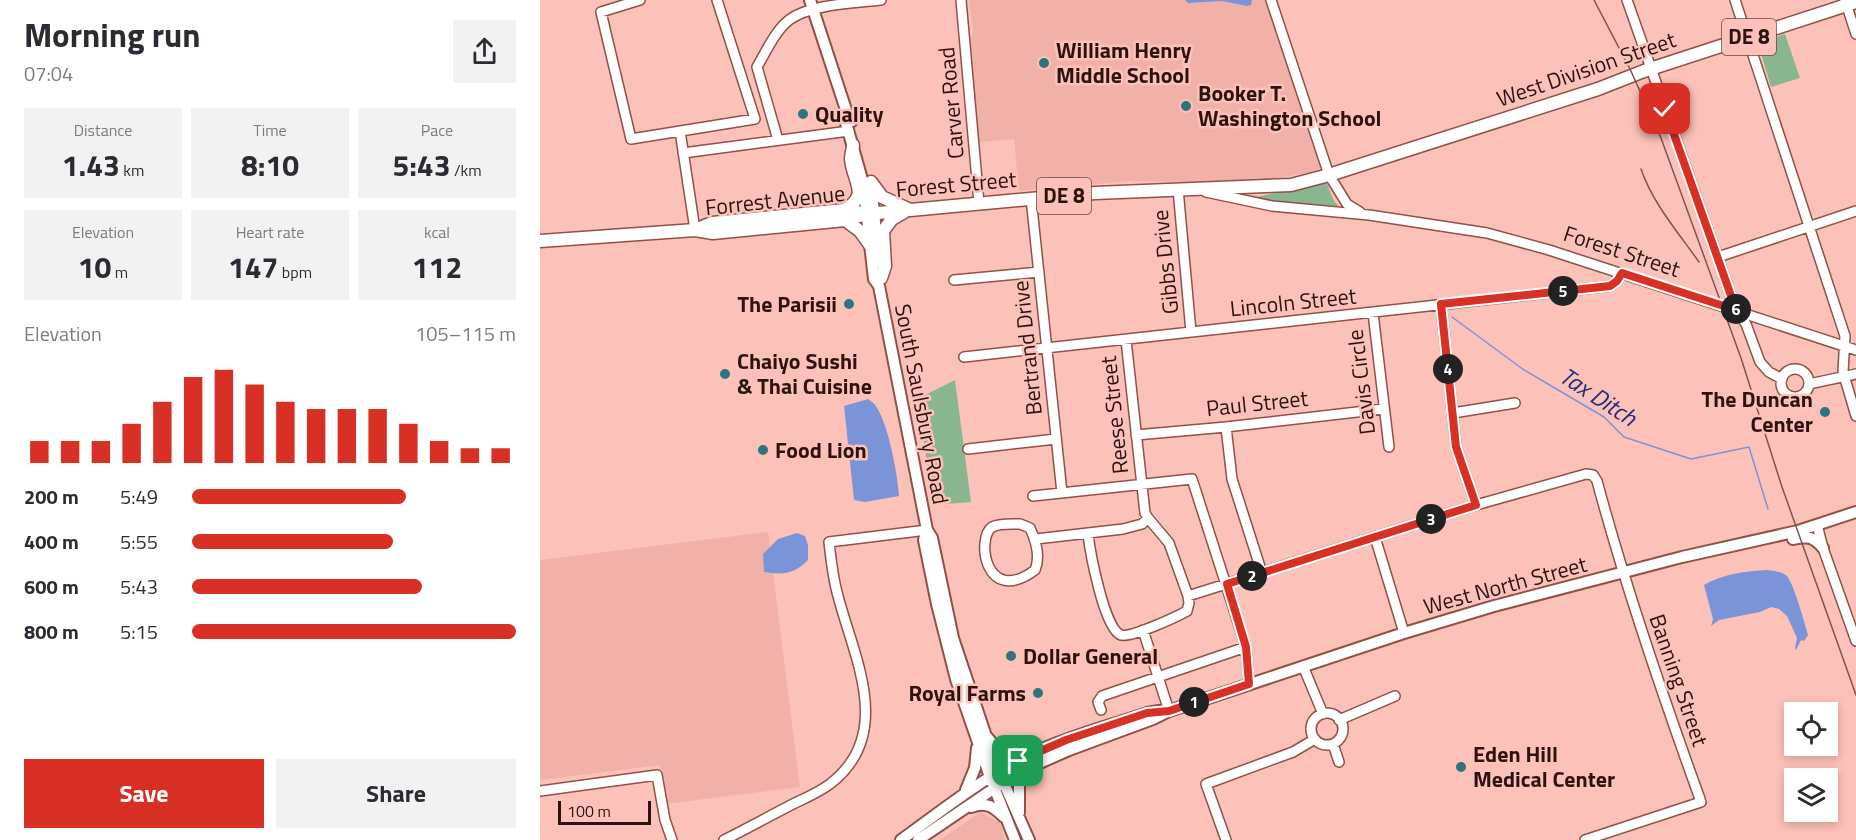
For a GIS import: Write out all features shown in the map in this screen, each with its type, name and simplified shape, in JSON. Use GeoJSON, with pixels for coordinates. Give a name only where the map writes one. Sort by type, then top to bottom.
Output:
{"type":"FeatureCollection","features":[{"type":"Feature","properties":{"kind":"highway","name":"West Division Street"},"geometry":{"type":"LineString","coordinates":[[1329,175],[1598,89],[1849,2]]}},
{"type":"Feature","properties":{"kind":"highway"},"geometry":{"type":"LineString","coordinates":[[853,145],[851,159],[859,193],[845,215],[861,231],[870,245]]}},
{"type":"Feature","properties":{"kind":"highway","name":"Forest Street"},"geometry":{"type":"LineString","coordinates":[[871,213],[1031,198],[1291,185],[1329,175]]}},
{"type":"Feature","properties":{"kind":"highway"},"geometry":{"type":"LineString","coordinates":[[871,182],[882,197],[909,210]]}},
{"type":"Feature","properties":{"kind":"highway"},"geometry":{"type":"LineString","coordinates":[[880,282],[885,266],[883,231],[892,219],[909,210]]}},
{"type":"Feature","properties":{"kind":"highway","name":"Forrest Avenue"},"geometry":{"type":"LineString","coordinates":[[540,241],[695,230],[712,223],[871,213]]}},
{"type":"Feature","properties":{"kind":"main road"},"geometry":{"type":"LineString","coordinates":[[812,5],[871,182],[871,213]]}},
{"type":"Feature","properties":{"kind":"main road"},"geometry":{"type":"LineString","coordinates":[[848,116],[846,123],[871,213]]}},
{"type":"Feature","properties":{"kind":"main road","name":"South Saulsbury Road"},"geometry":{"type":"LineString","coordinates":[[871,213],[870,245],[874,279],[880,282]]}},
{"type":"Feature","properties":{"kind":"main road","name":"South Saulsbury Road"},"geometry":{"type":"LineString","coordinates":[[871,213],[880,282],[927,530],[932,538],[954,638],[981,737],[996,779]]}},
{"type":"Feature","properties":{"kind":"main road","name":"West North Street"},"geometry":{"type":"LineString","coordinates":[[901,840],[965,793],[1169,711],[1404,633],[1494,606],[1817,525],[1856,512]]}},
{"type":"Feature","properties":{"kind":"main road"},"geometry":{"type":"LineString","coordinates":[[1736,545],[1768,543],[1807,536],[1816,540],[1823,548]]}},
{"type":"Feature","properties":{"kind":"main road","name":"West North Street"},"geometry":{"type":"LineString","coordinates":[[918,840],[957,813],[996,779],[1031,754],[1147,713],[1169,711]]}},
{"type":"Feature","properties":{"kind":"main road"},"geometry":{"type":"LineString","coordinates":[[965,793],[975,768],[981,737],[1011,754],[1056,744]]}},
{"type":"Feature","properties":{"kind":"main road"},"geometry":{"type":"LineString","coordinates":[[1019,819],[1019,783],[1023,774],[1034,764]]}},
{"type":"Feature","properties":{"kind":"main road"},"geometry":{"type":"LineString","coordinates":[[996,779],[1029,840]]}},
{"type":"Feature","properties":{"kind":"main road"},"geometry":{"type":"LineString","coordinates":[[996,779],[1016,840]]}},
{"type":"Feature","properties":{"kind":"main road"},"geometry":{"type":"LineString","coordinates":[[957,813],[977,804],[986,804],[1008,820]]}},
{"type":"Feature","properties":{"kind":"street"},"geometry":{"type":"LineString","coordinates":[[640,0],[601,12],[631,139],[755,119],[717,0]]}},
{"type":"Feature","properties":{"kind":"street"},"geometry":{"type":"LineString","coordinates":[[740,72],[757,67],[787,22],[812,5],[881,0]]}},
{"type":"Feature","properties":{"kind":"street","name":"Carver Road"},"geometry":{"type":"LineString","coordinates":[[961,0],[979,203]]}},
{"type":"Feature","properties":{"kind":"street"},"geometry":{"type":"LineString","coordinates":[[1271,0],[1329,175]]}},
{"type":"Feature","properties":{"kind":"street"},"geometry":{"type":"LineString","coordinates":[[1627,0],[1736,310],[1746,324],[1760,362],[1769,372],[1782,379]]}},
{"type":"Feature","properties":{"kind":"street"},"geometry":{"type":"LineString","coordinates":[[1736,0],[1845,336],[1844,377],[1856,416]]}},
{"type":"Feature","properties":{"kind":"street"},"geometry":{"type":"LineString","coordinates":[[1849,2],[1856,34]]}},
{"type":"Feature","properties":{"kind":"street"},"geometry":{"type":"LineString","coordinates":[[757,67],[778,140]]}},
{"type":"Feature","properties":{"kind":"street"},"geometry":{"type":"LineString","coordinates":[[680,131],[695,230]]}},
{"type":"Feature","properties":{"kind":"street"},"geometry":{"type":"LineString","coordinates":[[683,153],[849,131]]}},
{"type":"Feature","properties":{"kind":"street","name":"Forest Street"},"geometry":{"type":"LineString","coordinates":[[1329,175],[1347,204],[1369,215]]}},
{"type":"Feature","properties":{"kind":"street","name":"Gibbs Drive"},"geometry":{"type":"LineString","coordinates":[[1178,189],[1191,332]]}},
{"type":"Feature","properties":{"kind":"street","name":"Forest Street"},"geometry":{"type":"LineString","coordinates":[[1192,189],[1272,206],[1369,215],[1486,233],[1622,273],[1856,350]]}},
{"type":"Feature","properties":{"kind":"street","name":"Bertrand Drive"},"geometry":{"type":"LineString","coordinates":[[1031,198],[1062,493]]}},
{"type":"Feature","properties":{"kind":"street"},"geometry":{"type":"LineString","coordinates":[[1718,257],[1856,211]]}},
{"type":"Feature","properties":{"kind":"street"},"geometry":{"type":"LineString","coordinates":[[954,280],[1038,272]]}},
{"type":"Feature","properties":{"kind":"street","name":"Lincoln Street"},"geometry":{"type":"LineString","coordinates":[[963,357],[1610,286],[1622,273]]}},
{"type":"Feature","properties":{"kind":"street"},"geometry":{"type":"LineString","coordinates":[[1188,596],[1476,505],[1456,447],[1441,304]]}},
{"type":"Feature","properties":{"kind":"street","name":"Davis Circle"},"geometry":{"type":"LineString","coordinates":[[1373,313],[1389,447]]}},
{"type":"Feature","properties":{"kind":"street","name":"Reese Street"},"geometry":{"type":"LineString","coordinates":[[1126,340],[1148,518]]}},
{"type":"Feature","properties":{"kind":"street"},"geometry":{"type":"LineString","coordinates":[[1796,369],[1806,374],[1809,384],[1806,393],[1795,398],[1784,393],[1781,386],[1782,379],[1786,372],[1796,369]]}},
{"type":"Feature","properties":{"kind":"street"},"geometry":{"type":"LineString","coordinates":[[1809,384],[1856,374]]}},
{"type":"Feature","properties":{"kind":"street"},"geometry":{"type":"LineString","coordinates":[[1452,412],[1515,404]]}},
{"type":"Feature","properties":{"kind":"street","name":"Paul Street"},"geometry":{"type":"LineString","coordinates":[[1136,435],[1383,409]]}},
{"type":"Feature","properties":{"kind":"street"},"geometry":{"type":"LineString","coordinates":[[1226,427],[1232,479],[1262,573]]}},
{"type":"Feature","properties":{"kind":"street"},"geometry":{"type":"LineString","coordinates":[[968,449],[1056,439]]}},
{"type":"Feature","properties":{"kind":"street","name":"Banning Street"},"geometry":{"type":"LineString","coordinates":[[1476,505],[1586,474],[1597,480],[1622,573],[1650,661],[1700,801],[1585,840]]}},
{"type":"Feature","properties":{"kind":"street","name":"Reese Street"},"geometry":{"type":"LineString","coordinates":[[1033,496],[1192,479],[1246,647],[1249,684]]}},
{"type":"Feature","properties":{"kind":"street"},"geometry":{"type":"LineString","coordinates":[[1036,539],[1131,528],[1142,524],[1148,518],[1169,543],[1188,596],[1187,611],[1143,630],[1120,635],[1114,630],[1090,556],[1088,534]]}},
{"type":"Feature","properties":{"kind":"street"},"geometry":{"type":"LineString","coordinates":[[1020,524],[1030,528],[1036,539],[1038,557],[1035,570],[1025,578],[1015,581],[998,580],[993,575],[987,559],[984,540],[993,527],[1020,524]]}},
{"type":"Feature","properties":{"kind":"street"},"geometry":{"type":"LineString","coordinates":[[1817,525],[1855,636]]}},
{"type":"Feature","properties":{"kind":"street"},"geometry":{"type":"LineString","coordinates":[[724,840],[830,784],[850,762],[858,747],[866,722],[865,693],[837,595],[829,542],[927,530]]}},
{"type":"Feature","properties":{"kind":"street"},"geometry":{"type":"LineString","coordinates":[[1375,537],[1404,633]]}},
{"type":"Feature","properties":{"kind":"street"},"geometry":{"type":"LineString","coordinates":[[1143,630],[1169,711]]}},
{"type":"Feature","properties":{"kind":"street"},"geometry":{"type":"LineString","coordinates":[[1101,710],[1098,702],[1102,696],[1246,647]]}},
{"type":"Feature","properties":{"kind":"street"},"geometry":{"type":"LineString","coordinates":[[1303,666],[1323,714]]}},
{"type":"Feature","properties":{"kind":"street"},"geometry":{"type":"LineString","coordinates":[[1339,720],[1395,696]]}},
{"type":"Feature","properties":{"kind":"street"},"geometry":{"type":"LineString","coordinates":[[1323,714],[1334,716],[1339,720],[1342,727],[1341,735],[1333,744],[1323,745],[1315,740],[1311,732],[1316,718],[1323,714]]}},
{"type":"Feature","properties":{"kind":"street"},"geometry":{"type":"LineString","coordinates":[[1226,840],[1206,784],[1293,752],[1315,740]]}},
{"type":"Feature","properties":{"kind":"street"},"geometry":{"type":"LineString","coordinates":[[1333,744],[1339,762]]}},
{"type":"Feature","properties":{"kind":"street"},"geometry":{"type":"LineString","coordinates":[[540,791],[657,776],[665,820],[672,840]]}},
{"type":"Feature","properties":{"kind":"shaded area","name":"Booker T. Washington School"},"geometry":{"type":"Polygon","coordinates":[[[969,0],[1266,0],[1321,164],[1320,168],[1313,172],[1236,183],[1130,181],[1019,191],[1014,139],[979,142],[970,45],[973,30],[969,0]]]}},
{"type":"Feature","properties":{"kind":"shaded area"},"geometry":{"type":"Polygon","coordinates":[[[768,532],[800,787],[665,804],[660,765],[540,780],[540,560],[768,532]]]}},
{"type":"Feature","properties":{"kind":"shaded area"},"geometry":{"type":"Polygon","coordinates":[[[980,812],[1000,823],[1005,840],[940,840],[980,812]]]}},
{"type":"Feature","properties":{"kind":"green space"},"geometry":{"type":"Polygon","coordinates":[[[1785,34],[1800,78],[1771,87],[1758,43],[1785,34]]]}},
{"type":"Feature","properties":{"kind":"green space"},"geometry":{"type":"Polygon","coordinates":[[[1327,184],[1333,199],[1341,210],[1257,199],[1256,197],[1327,184]]]}},
{"type":"Feature","properties":{"kind":"green space"},"geometry":{"type":"Polygon","coordinates":[[[955,380],[971,502],[934,505],[917,399],[955,380]]]}},
{"type":"Feature","properties":{"kind":"water"},"geometry":{"type":"Polygon","coordinates":[[[1185,0],[1252,0],[1251,5],[1247,6],[1222,1],[1188,3],[1185,0]]]}},
{"type":"Feature","properties":{"kind":"water"},"geometry":{"type":"Polygon","coordinates":[[[868,399],[875,405],[884,423],[897,476],[899,496],[865,502],[854,500],[844,406],[868,399]]]}},
{"type":"Feature","properties":{"kind":"water"},"geometry":{"type":"Polygon","coordinates":[[[797,533],[805,536],[808,545],[808,560],[788,572],[764,572],[763,554],[778,539],[797,533]]]}},
{"type":"Feature","properties":{"kind":"water"},"geometry":{"type":"Polygon","coordinates":[[[1767,570],[1786,575],[1795,594],[1808,635],[1804,641],[1801,640],[1796,650],[1797,638],[1787,616],[1779,609],[1771,607],[1760,612],[1719,620],[1711,626],[1713,619],[1704,585],[1743,572],[1767,570]]]}},
{"type":"Feature","properties":{"kind":"waterway","name":"Tax Ditch"},"geometry":{"type":"LineString","coordinates":[[1452,317],[1524,370],[1604,417],[1624,437],[1691,459],[1749,447],[1768,509]]}},
{"type":"Feature","properties":{"kind":"railway"},"geometry":{"type":"LineString","coordinates":[[1594,0],[1630,69],[1661,138],[1741,358],[1782,487],[1856,695]]}},
{"type":"Feature","properties":{"kind":"railway"},"geometry":{"type":"LineString","coordinates":[[1641,169],[1659,206],[1699,262]]}},
{"type":"Feature","properties":{"kind":"place","name":"William Henry Middle School"},"geometry":{"type":"Point","coordinates":[1044,63]}},
{"type":"Feature","properties":{"kind":"place","name":"Booker T. Washington School"},"geometry":{"type":"Point","coordinates":[1186,106]}},
{"type":"Feature","properties":{"kind":"place","name":"Quality"},"geometry":{"type":"Point","coordinates":[803,114]}},
{"type":"Feature","properties":{"kind":"place","name":"The Parisii"},"geometry":{"type":"Point","coordinates":[849,304]}},
{"type":"Feature","properties":{"kind":"place","name":"Chaiyo Sushi & Thai Cuisine"},"geometry":{"type":"Point","coordinates":[725,374]}},
{"type":"Feature","properties":{"kind":"place","name":"The Duncan Center"},"geometry":{"type":"Point","coordinates":[1825,412]}},
{"type":"Feature","properties":{"kind":"place","name":"Food Lion"},"geometry":{"type":"Point","coordinates":[763,450]}},
{"type":"Feature","properties":{"kind":"place","name":"Dollar General"},"geometry":{"type":"Point","coordinates":[1011,656]}},
{"type":"Feature","properties":{"kind":"place","name":"Royal Farms"},"geometry":{"type":"Point","coordinates":[1038,693]}},
{"type":"Feature","properties":{"kind":"place","name":"Eden Hill Medical Center"},"geometry":{"type":"Point","coordinates":[1461,767]}},
{"type":"Feature","properties":{"kind":"route"},"geometry":{"type":"LineString","coordinates":[[1018,761],[1066,740],[1147,713],[1169,711],[1249,684],[1246,647],[1227,584],[1476,505],[1456,447],[1441,304],[1610,286],[1622,273],[1736,310],[1665,109]]}}]}
